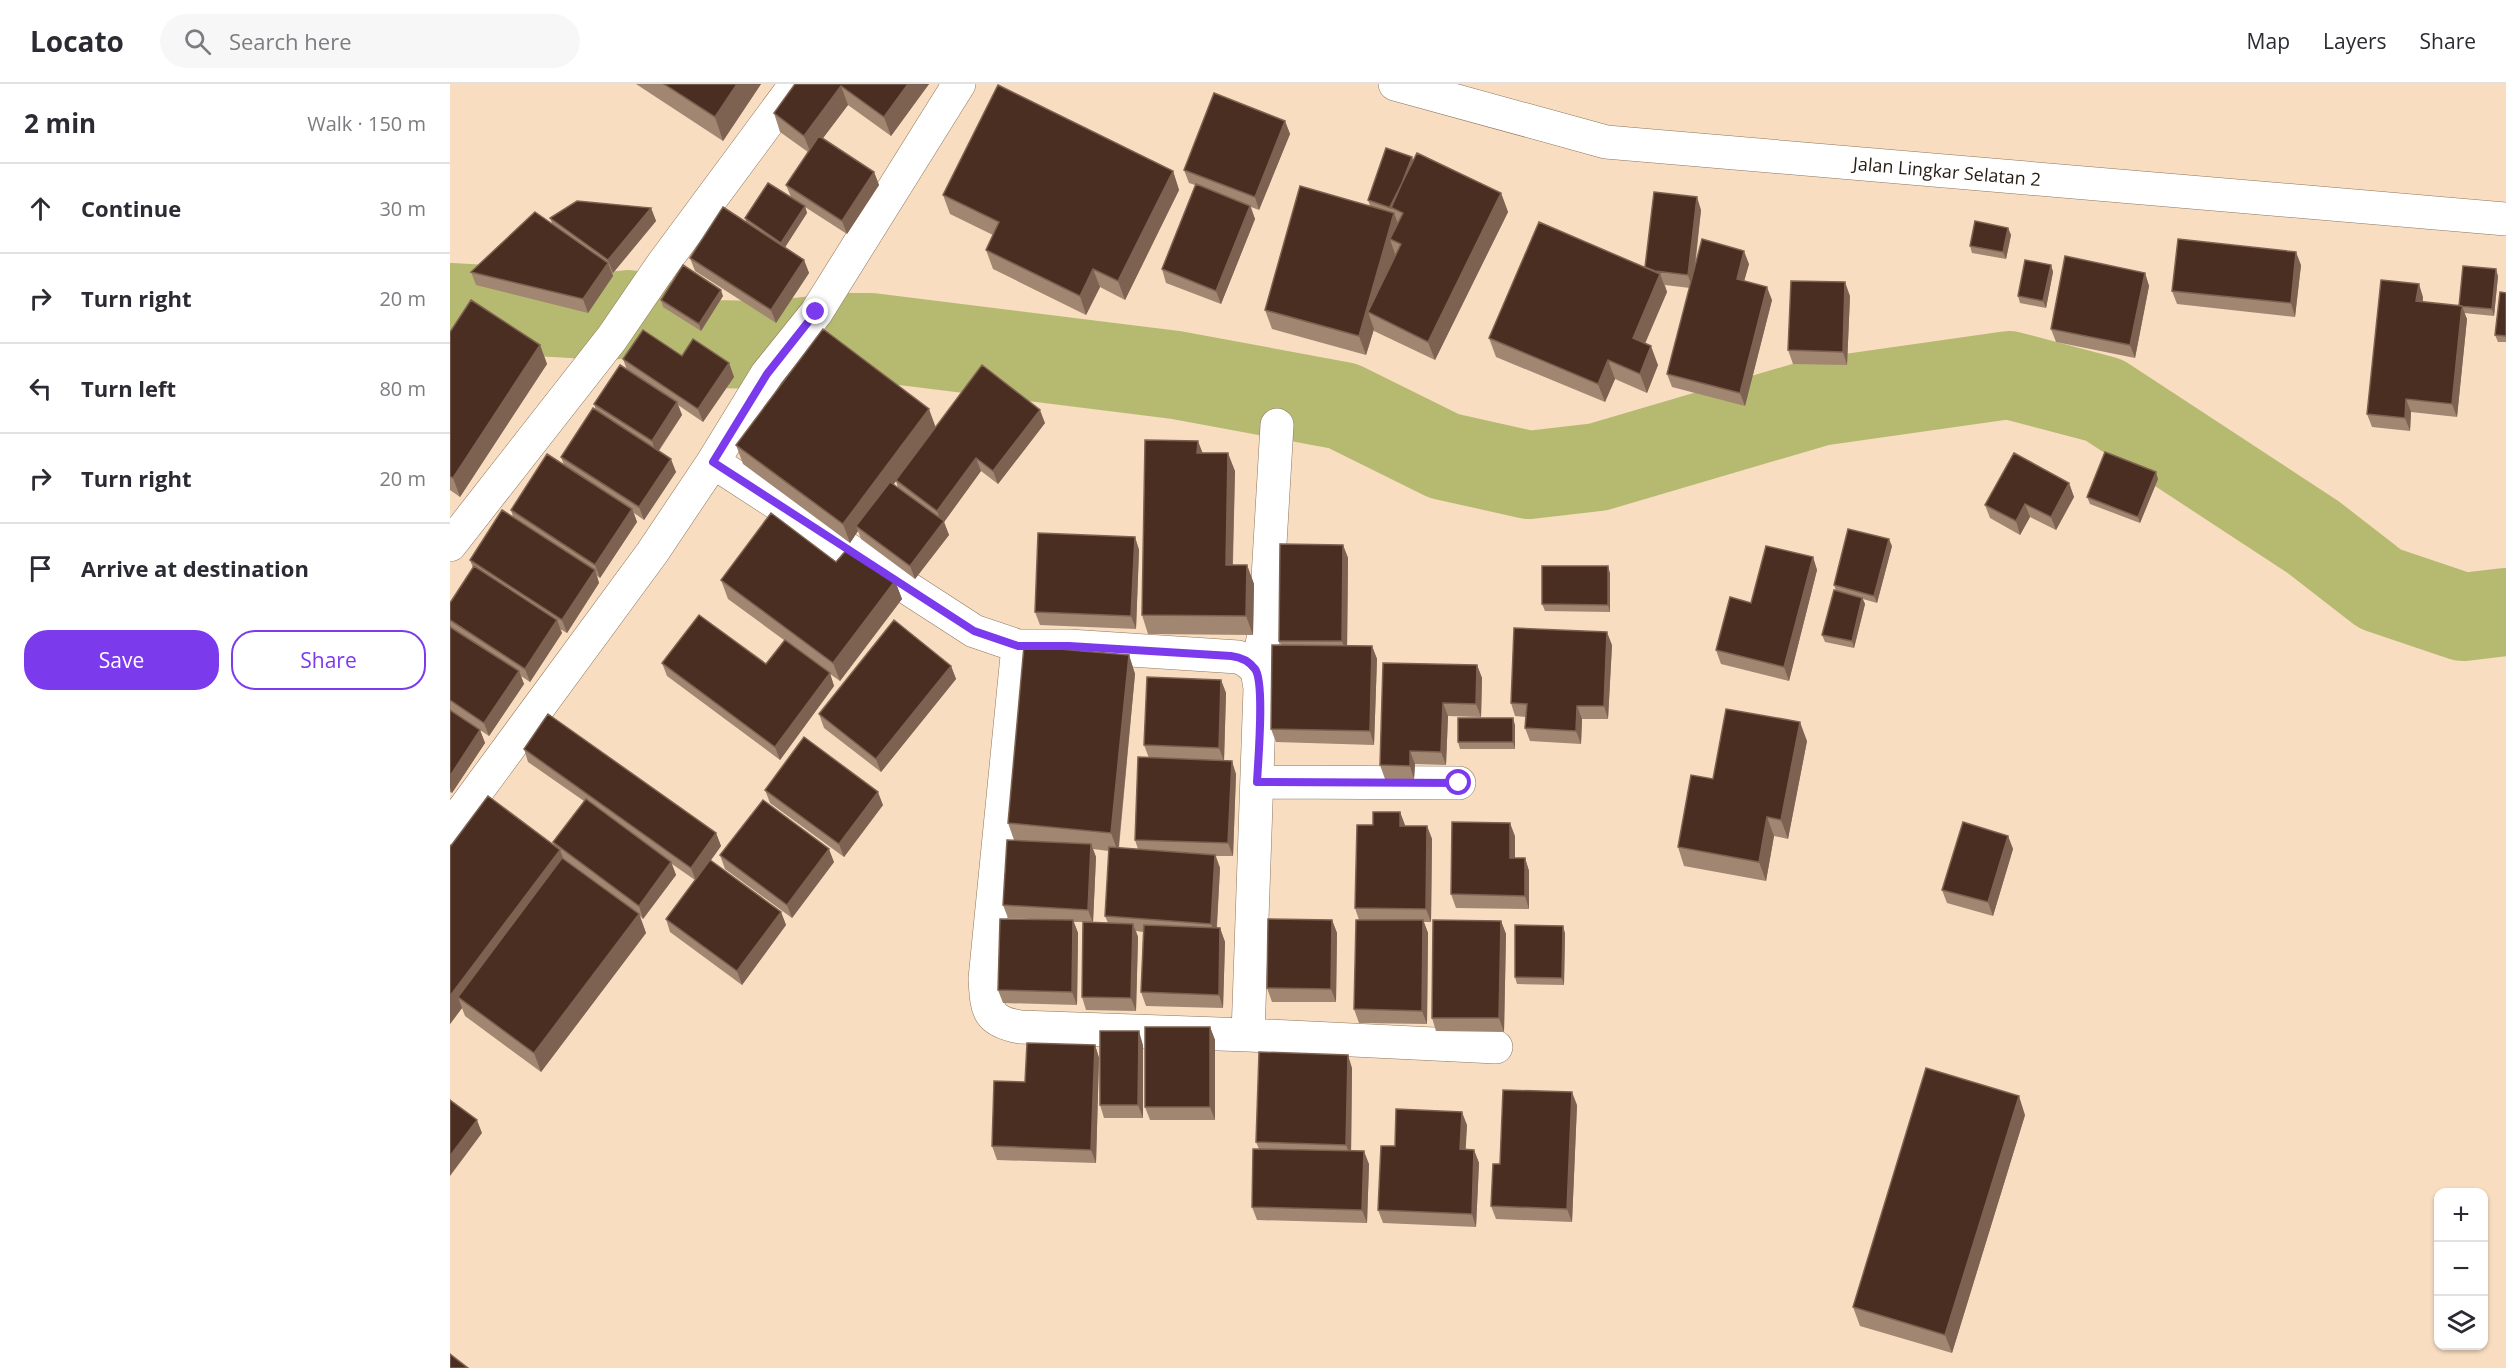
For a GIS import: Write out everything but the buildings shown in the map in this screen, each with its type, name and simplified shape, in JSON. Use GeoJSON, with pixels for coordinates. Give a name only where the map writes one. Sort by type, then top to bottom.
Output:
{"type":"FeatureCollection","features":[{"type":"Feature","properties":{"kind":"main road"},"geometry":{"type":"LineString","coordinates":[[454,532],[612,338],[662,265],[796,84]]}},
{"type":"Feature","properties":{"kind":"main road"},"geometry":{"type":"LineString","coordinates":[[450,828],[645,563],[713,462],[767,374],[816,312],[960,84]]}},
{"type":"Feature","properties":{"kind":"main road","name":"Jalan Lingkar Selatan 2"},"geometry":{"type":"LineString","coordinates":[[1395,84],[1606,142],[2506,219]]}},
{"type":"Feature","properties":{"kind":"main road"},"geometry":{"type":"LineString","coordinates":[[1248,1035],[1260,688],[1257,670],[1265,629],[1277,425]]}},
{"type":"Feature","properties":{"kind":"main road"},"geometry":{"type":"LineString","coordinates":[[713,462],[974,631],[1018,646],[1069,646],[1231,656],[1247,661],[1257,670]]}},
{"type":"Feature","properties":{"kind":"main road"},"geometry":{"type":"LineString","coordinates":[[1018,646],[985,979],[987,1008],[996,1018],[1008,1025],[1020,1028],[1248,1035],[1496,1047]]}},
{"type":"Feature","properties":{"kind":"main road"},"geometry":{"type":"LineString","coordinates":[[1257,782],[1459,783]]}},
{"type":"Feature","properties":{"kind":"waterway"},"geometry":{"type":"LineString","coordinates":[[450,307],[608,316],[629,314],[712,344],[768,345],[842,337],[870,337],[1176,375],[1343,406],[1444,456],[1529,475],[1598,467],[1819,402],[2009,375],[2104,400],[2313,537],[2380,589],[2463,617],[2506,612]]}},
{"type":"Feature","properties":{"kind":"route"},"geometry":{"type":"LineString","coordinates":[[816,312],[767,374],[713,462],[974,631],[998,640],[1018,646],[1069,646],[1231,656],[1247,661],[1257,670],[1260,688],[1257,782],[1459,783]]}}]}
